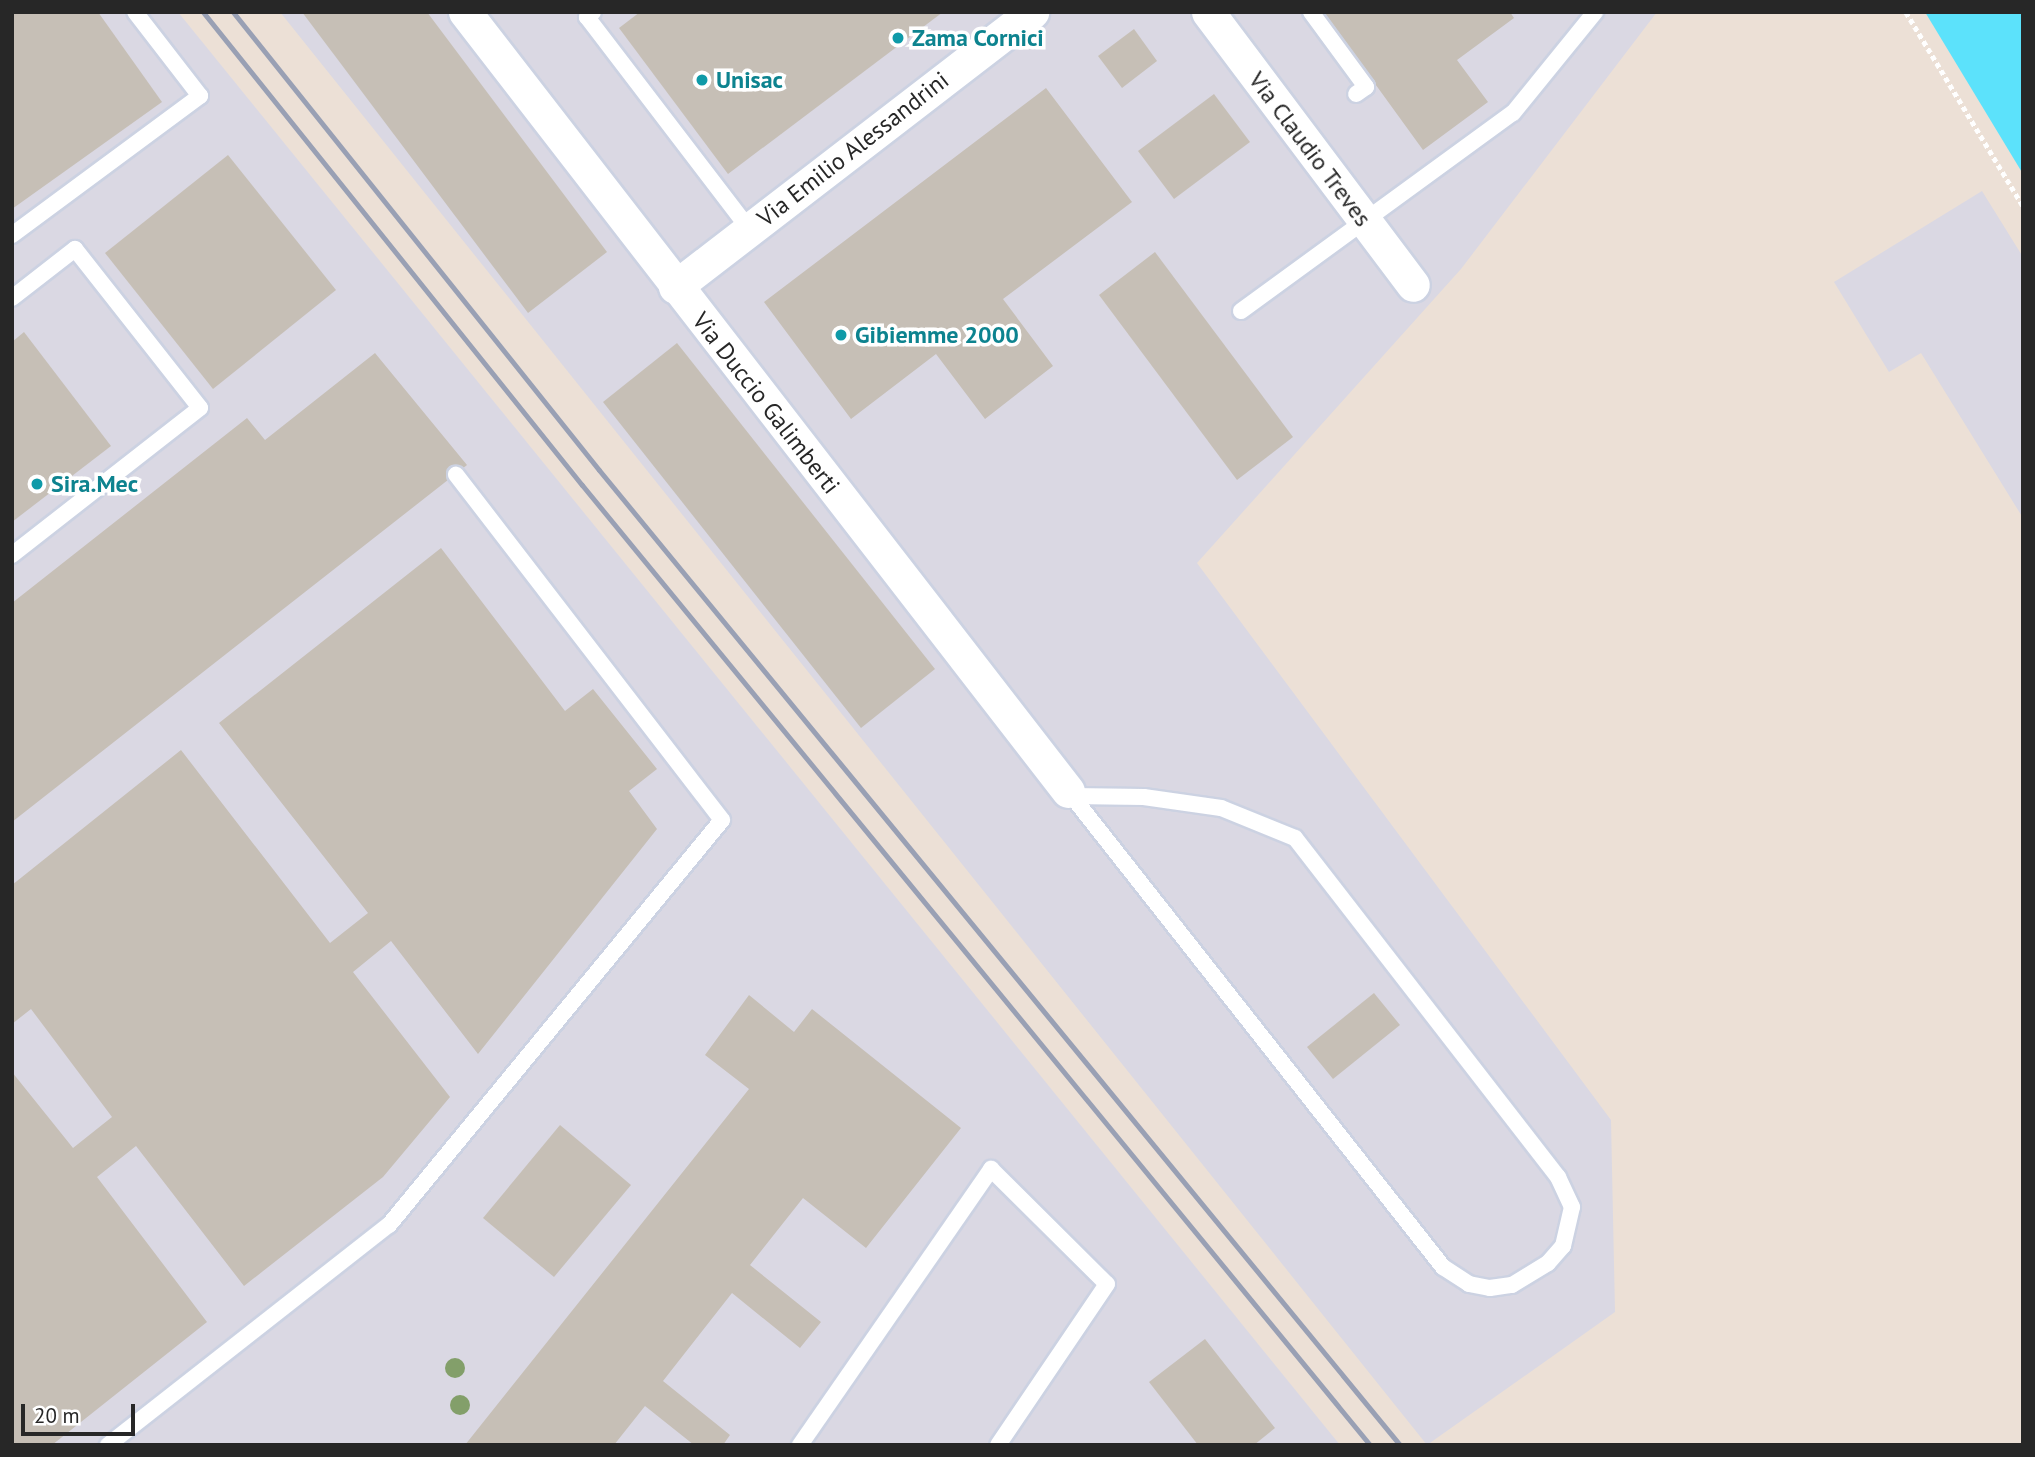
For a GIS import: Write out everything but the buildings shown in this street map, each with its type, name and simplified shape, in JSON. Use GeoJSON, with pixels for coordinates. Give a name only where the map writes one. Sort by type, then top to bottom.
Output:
{"type":"FeatureCollection","features":[{"type":"Feature","properties":{"kind":"street","name":"Via Duccio Galimberti"},"geometry":{"type":"LineString","coordinates":[[465,12],[1070,794]]}},
{"type":"Feature","properties":{"kind":"street","name":"Via Emilio Alessandrini"},"geometry":{"type":"LineString","coordinates":[[675,286],[1032,12]]}},
{"type":"Feature","properties":{"kind":"street","name":"Via Claudio Treves"},"geometry":{"type":"LineString","coordinates":[[1208,12],[1413,285]]}},
{"type":"Feature","properties":{"kind":"lane"},"geometry":{"type":"LineString","coordinates":[[12,235],[200,96],[135,12]]}},
{"type":"Feature","properties":{"kind":"lane"},"geometry":{"type":"LineString","coordinates":[[593,12],[587,17],[749,229]]}},
{"type":"Feature","properties":{"kind":"lane"},"geometry":{"type":"LineString","coordinates":[[1311,12],[1366,87],[1356,94]]}},
{"type":"Feature","properties":{"kind":"lane"},"geometry":{"type":"LineString","coordinates":[[1241,311],[1363,219],[1513,113],[1595,12]]}},
{"type":"Feature","properties":{"kind":"lane"},"geometry":{"type":"LineString","coordinates":[[12,298],[75,248],[200,408],[12,555]]}},
{"type":"Feature","properties":{"kind":"lane"},"geometry":{"type":"LineString","coordinates":[[107,1445],[388,1225],[722,820],[456,475]]}},
{"type":"Feature","properties":{"kind":"lane"},"geometry":{"type":"LineString","coordinates":[[1070,794],[1221,808],[1295,838],[1558,1177],[1573,1207],[1563,1246],[1548,1263],[1512,1285],[1490,1288],[1469,1284],[1444,1267],[1070,794]]}},
{"type":"Feature","properties":{"kind":"lane"},"geometry":{"type":"LineString","coordinates":[[800,1445],[991,1169],[1107,1284],[998,1445]]}},
{"type":"Feature","properties":{"kind":"path"},"geometry":{"type":"LineString","coordinates":[[1906,12],[2023,206]]}},
{"type":"Feature","properties":{"kind":"shaded area"},"geometry":{"type":"Polygon","coordinates":[[[12,12],[178,12],[1340,1445],[12,1445],[12,12]]]}},
{"type":"Feature","properties":{"kind":"shaded area"},"geometry":{"type":"Polygon","coordinates":[[[280,12],[1657,12],[1461,269],[1197,563],[1611,1120],[1615,1312],[1427,1445],[280,12]]]}},
{"type":"Feature","properties":{"kind":"shaded area"},"geometry":{"type":"Polygon","coordinates":[[[1982,191],[2023,257],[2023,518],[1921,353],[1889,372],[1834,282],[1982,191]]]}},
{"type":"Feature","properties":{"kind":"water"},"geometry":{"type":"Polygon","coordinates":[[[1925,12],[2023,12],[2023,174],[1925,12]]]}},
{"type":"Feature","properties":{"kind":"railway"},"geometry":{"type":"LineString","coordinates":[[203,12],[582,485],[1370,1445]]}},
{"type":"Feature","properties":{"kind":"railway"},"geometry":{"type":"LineString","coordinates":[[233,12],[599,470],[1400,1445]]}},
{"type":"Feature","properties":{"kind":"place","name":"Zama Cornici"},"geometry":{"type":"Point","coordinates":[898,38]}},
{"type":"Feature","properties":{"kind":"place","name":"Unisac"},"geometry":{"type":"Point","coordinates":[702,80]}},
{"type":"Feature","properties":{"kind":"place","name":"Gibiemme 2000"},"geometry":{"type":"Point","coordinates":[841,335]}},
{"type":"Feature","properties":{"kind":"place","name":"Sira.Mec"},"geometry":{"type":"Point","coordinates":[37,484]}}]}
